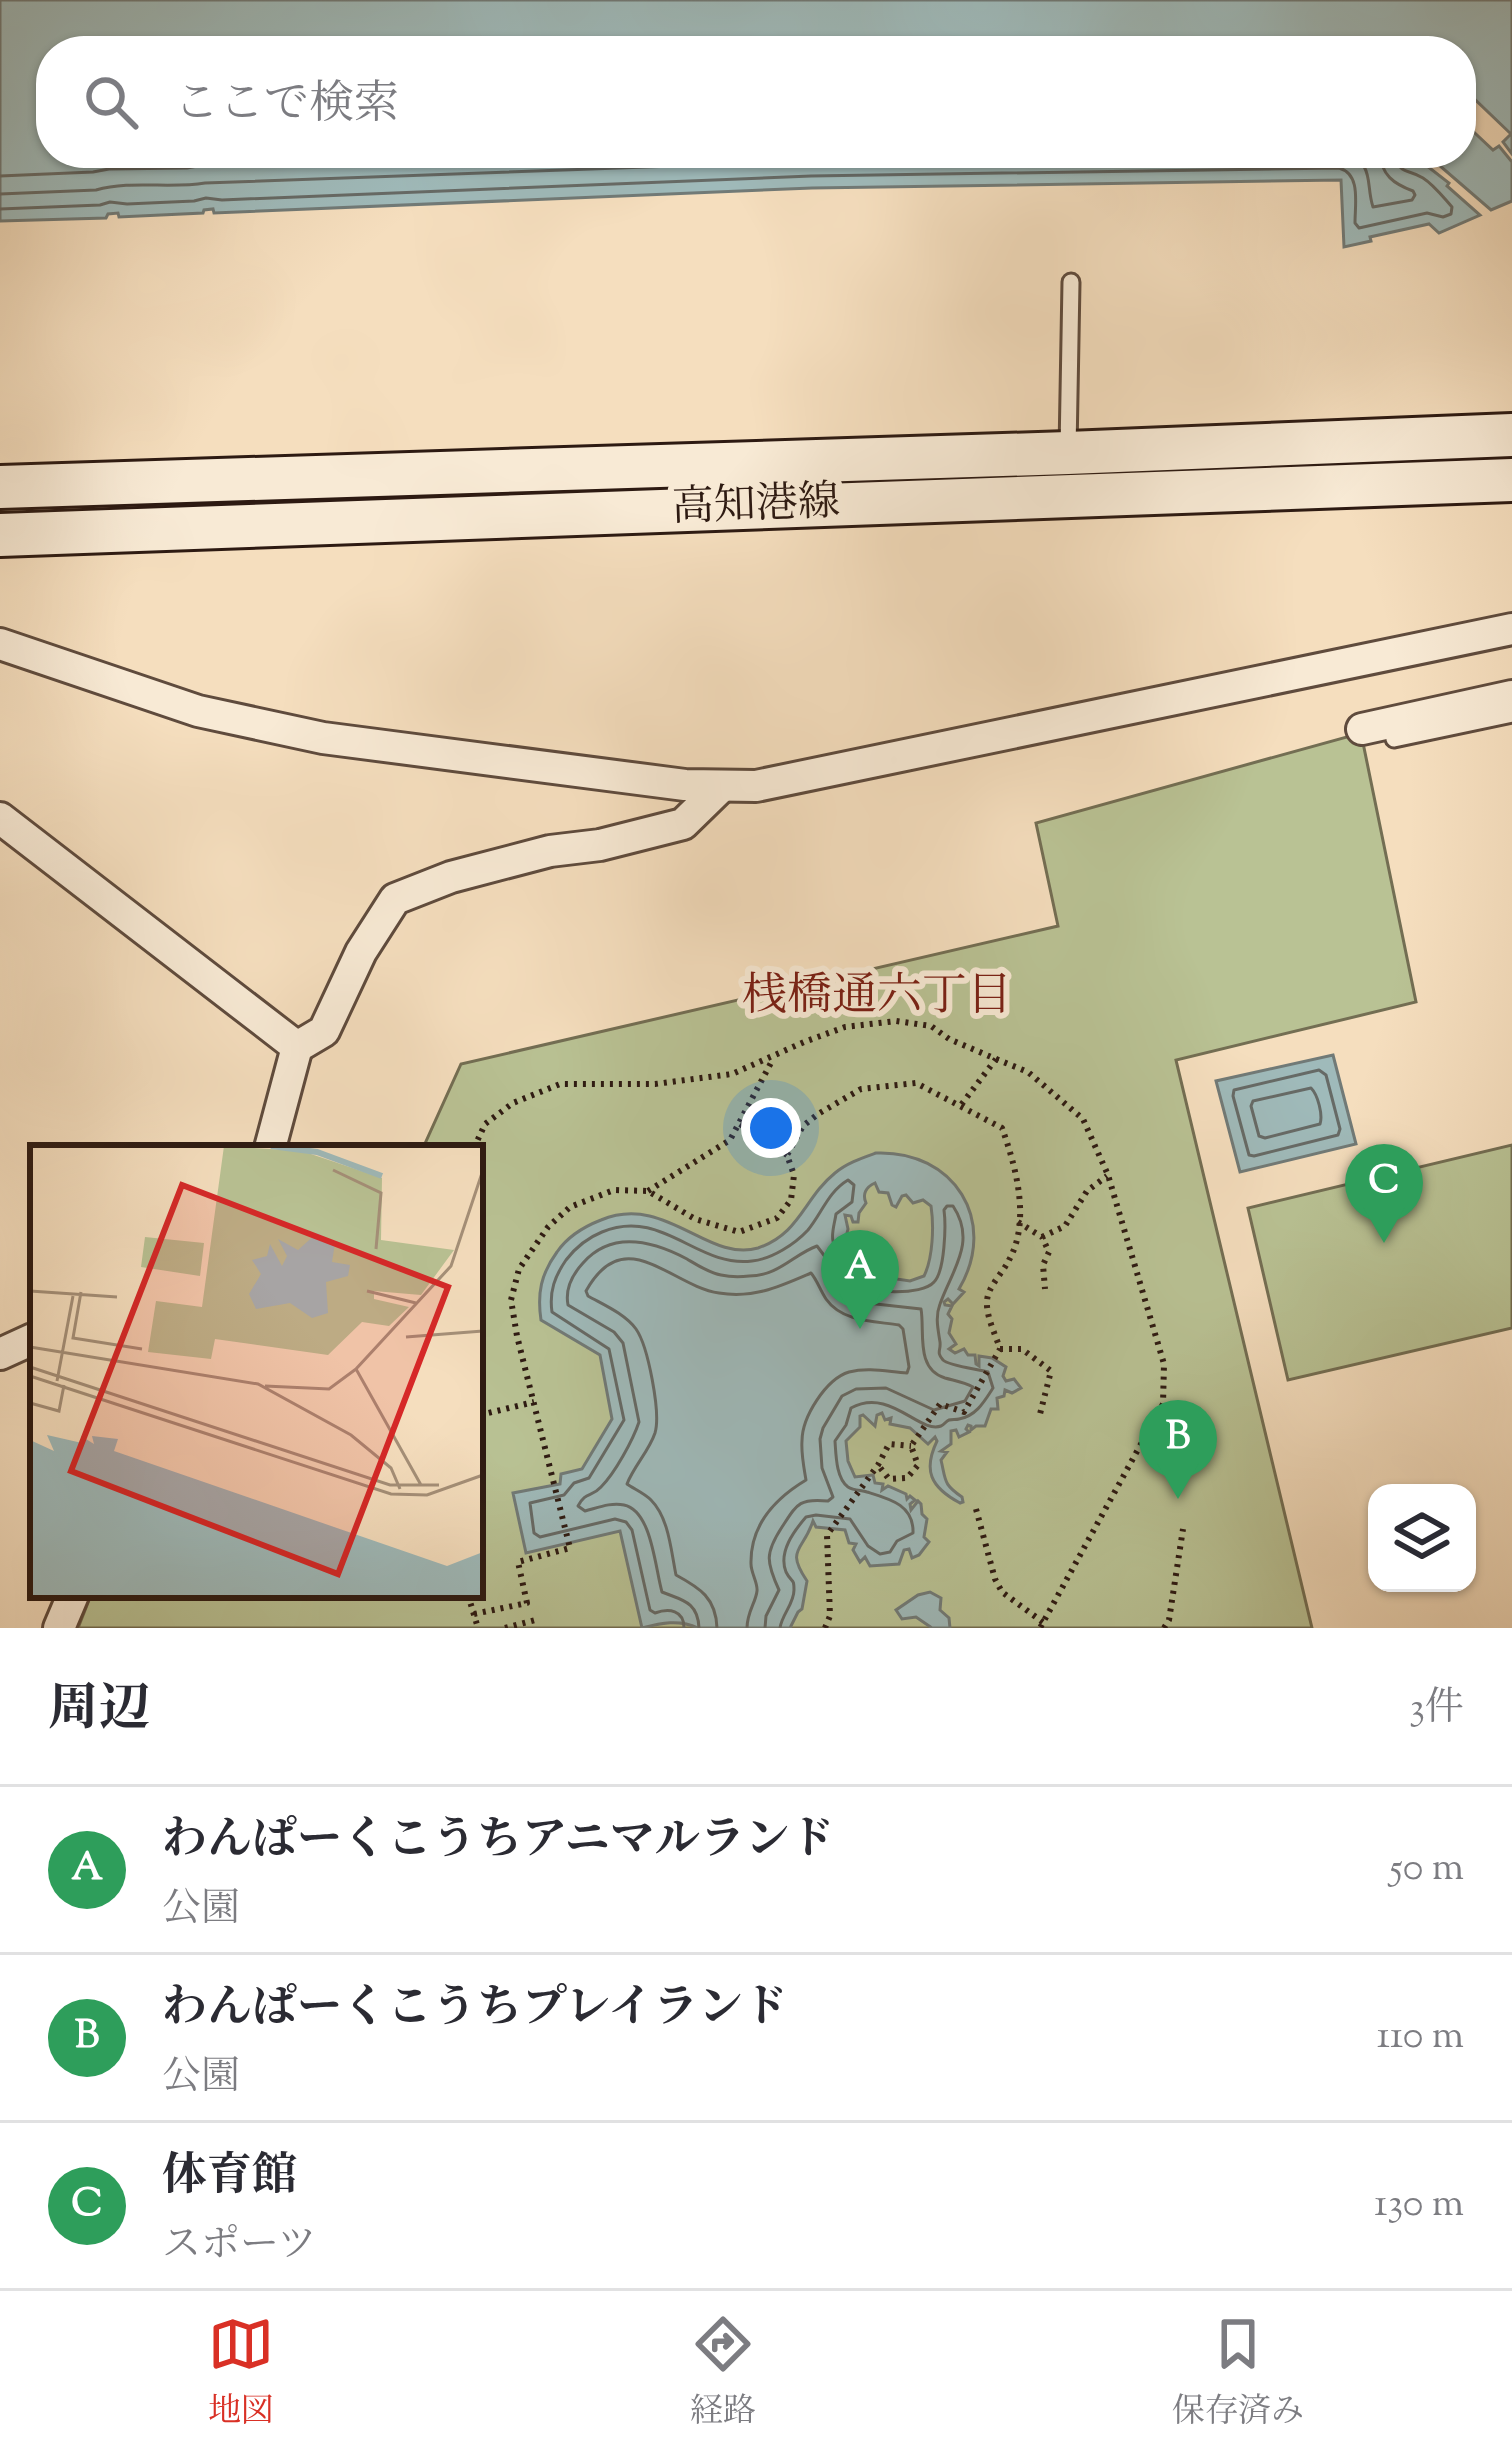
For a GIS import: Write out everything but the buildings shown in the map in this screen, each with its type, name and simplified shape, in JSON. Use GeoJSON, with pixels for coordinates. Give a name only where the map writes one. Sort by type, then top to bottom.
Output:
{"type":"FeatureCollection","features":[{"type":"Feature","properties":{"kind":"main road","name":"高知港線"},"geometry":{"type":"LineString","coordinates":[[0,487],[1512,435]]}},
{"type":"Feature","properties":{"kind":"main road","name":"高知港線"},"geometry":{"type":"LineString","coordinates":[[0,535],[1512,480]]}},
{"type":"Feature","properties":{"kind":"street"},"geometry":{"type":"LineString","coordinates":[[0,644],[198,711],[263,727],[617,777],[756,787],[1512,629]]}},
{"type":"Feature","properties":{"kind":"street"},"geometry":{"type":"LineString","coordinates":[[1362,729],[1512,696]]}},
{"type":"Feature","properties":{"kind":"street"},"geometry":{"type":"LineString","coordinates":[[271,1145],[297,1047],[324,1031],[362,952],[395,899],[550,851],[683,824],[722,786]]}},
{"type":"Feature","properties":{"kind":"street"},"geometry":{"type":"LineString","coordinates":[[0,818],[297,1047]]}},
{"type":"Feature","properties":{"kind":"street"},"geometry":{"type":"LineString","coordinates":[[0,1354],[30,1340]]}},
{"type":"Feature","properties":{"kind":"street"},"geometry":{"type":"LineString","coordinates":[[59,1628],[72,1598]]}},
{"type":"Feature","properties":{"kind":"lane"},"geometry":{"type":"LineString","coordinates":[[1068,453],[1071,282]]}},
{"type":"Feature","properties":{"kind":"lane"},"geometry":{"type":"LineString","coordinates":[[1394,739],[1512,714]]}},
{"type":"Feature","properties":{"kind":"path"},"geometry":{"type":"LineString","coordinates":[[475,1145],[485,1124],[513,1103],[560,1084],[656,1084],[732,1074],[845,1027],[896,1021],[931,1026],[949,1039],[1028,1072],[1083,1118],[1108,1175],[1164,1364],[1163,1404],[1042,1625],[1002,1592],[976,1509]]}},
{"type":"Feature","properties":{"kind":"path"},"geometry":{"type":"LineString","coordinates":[[648,1191],[730,1140],[774,1056]]}},
{"type":"Feature","properties":{"kind":"path"},"geometry":{"type":"LineString","coordinates":[[962,1105],[996,1059]]}},
{"type":"Feature","properties":{"kind":"path"},"geometry":{"type":"LineString","coordinates":[[787,1155],[803,1126],[861,1089],[916,1084],[1002,1128],[1016,1166],[1021,1211],[1012,1255],[986,1301],[1000,1349],[964,1412],[940,1404],[914,1443],[918,1465],[907,1478],[889,1479],[878,1465]]}},
{"type":"Feature","properties":{"kind":"path"},"geometry":{"type":"LineString","coordinates":[[474,1615],[527,1603],[518,1562],[570,1548],[511,1300],[519,1269],[548,1227],[570,1207],[614,1190],[648,1191],[694,1219],[740,1232],[776,1218],[791,1200],[794,1175],[787,1155],[740,1124]]}},
{"type":"Feature","properties":{"kind":"path"},"geometry":{"type":"LineString","coordinates":[[1042,1237],[1065,1226],[1087,1191],[1108,1175]]}},
{"type":"Feature","properties":{"kind":"path"},"geometry":{"type":"LineString","coordinates":[[1018,1222],[1042,1237],[1049,1252],[1042,1265],[1045,1288]]}},
{"type":"Feature","properties":{"kind":"path"},"geometry":{"type":"LineString","coordinates":[[1000,1349],[1022,1349],[1051,1371],[1039,1418]]}},
{"type":"Feature","properties":{"kind":"path"},"geometry":{"type":"LineString","coordinates":[[483,1414],[534,1402]]}},
{"type":"Feature","properties":{"kind":"path"},"geometry":{"type":"LineString","coordinates":[[825,1628],[830,1616],[827,1535],[889,1444],[914,1443]]}},
{"type":"Feature","properties":{"kind":"path"},"geometry":{"type":"LineString","coordinates":[[1164,1628],[1183,1529]]}},
{"type":"Feature","properties":{"kind":"path"},"geometry":{"type":"LineString","coordinates":[[470,1598],[478,1628]]}},
{"type":"Feature","properties":{"kind":"path"},"geometry":{"type":"LineString","coordinates":[[505,1628],[539,1619]]}},
{"type":"Feature","properties":{"kind":"green space"},"geometry":{"type":"Polygon","coordinates":[[[1361,733],[1416,1002],[1176,1060],[1312,1628],[78,1628],[90,1598],[483,1598],[483,1145],[424,1145],[461,1064],[1058,926],[1036,823],[1361,733]]]}},
{"type":"Feature","properties":{"kind":"green space"},"geometry":{"type":"Polygon","coordinates":[[[1512,1145],[1512,1328],[1288,1380],[1248,1208],[1512,1145]]]}},
{"type":"Feature","properties":{"kind":"water"},"geometry":{"type":"Polygon","coordinates":[[[0,0],[1512,0],[1512,154],[1503,142],[1511,134],[1476,100],[1476,36],[36,36],[36,168],[1430,168],[1480,215],[1439,233],[1429,224],[1344,247],[1341,180],[812,188],[0,221],[0,0]]]}},
{"type":"Feature","properties":{"kind":"water"},"geometry":{"type":"Polygon","coordinates":[[[1476,134],[1493,150],[1499,146],[1512,162],[1512,201],[1491,210],[1442,168],[1476,168],[1476,134]]]}},
{"type":"Feature","properties":{"kind":"water"},"geometry":{"type":"Polygon","coordinates":[[[1333,1055],[1356,1144],[1240,1172],[1216,1081],[1333,1055]]]}},
{"type":"Feature","properties":{"kind":"water"},"geometry":{"type":"Polygon","coordinates":[[[876,1153],[928,1163],[962,1194],[974,1239],[959,1289],[964,1292],[953,1304],[948,1299],[944,1302],[952,1306],[949,1333],[956,1344],[949,1349],[975,1355],[979,1366],[979,1356],[992,1358],[1006,1367],[1006,1381],[1014,1379],[1021,1388],[1012,1393],[1005,1390],[997,1398],[998,1409],[991,1409],[985,1426],[971,1430],[968,1425],[969,1432],[959,1437],[956,1430],[951,1431],[951,1444],[941,1451],[947,1452],[941,1460],[946,1482],[962,1497],[960,1503],[932,1477],[935,1437],[928,1444],[910,1428],[890,1424],[891,1418],[885,1420],[882,1413],[875,1426],[860,1416],[860,1427],[846,1441],[848,1461],[855,1477],[873,1475],[875,1483],[883,1484],[882,1490],[888,1486],[907,1499],[910,1496],[915,1500],[911,1510],[918,1501],[921,1504],[927,1519],[924,1537],[929,1542],[919,1555],[912,1558],[909,1549],[904,1550],[899,1564],[870,1566],[865,1557],[860,1562],[853,1550],[856,1544],[849,1543],[845,1530],[816,1527],[813,1521],[798,1550],[797,1562],[807,1581],[802,1609],[790,1628],[698,1628],[663,1623],[642,1628],[620,1531],[526,1553],[513,1493],[560,1484],[561,1474],[582,1469],[612,1419],[600,1355],[541,1320],[542,1284],[561,1246],[588,1226],[624,1214],[666,1221],[721,1246],[758,1248],[793,1225],[835,1173],[876,1153]],[[875,1183],[867,1189],[858,1222],[845,1215],[845,1241],[854,1244],[863,1274],[910,1281],[924,1276],[932,1242],[931,1206],[923,1200],[913,1203],[906,1195],[896,1207],[888,1193],[879,1192],[875,1183]]]}},
{"type":"Feature","properties":{"kind":"water"},"geometry":{"type":"Polygon","coordinates":[[[930,1592],[941,1598],[940,1610],[949,1618],[950,1628],[932,1628],[916,1617],[902,1619],[896,1610],[930,1592]]]}},
{"type":"Feature","properties":{"kind":"place","name":"体育館"},"geometry":{"type":"Point","coordinates":[1384,1243]}},
{"type":"Feature","properties":{"kind":"place","name":"わんぱーくこうちアニマルランド"},"geometry":{"type":"Point","coordinates":[860,1329]}},
{"type":"Feature","properties":{"kind":"place","name":"わんぱーくこうちプレイランド"},"geometry":{"type":"Point","coordinates":[1178,1499]}},
{"type":"Feature","properties":{"kind":"district","name":"桟橋通六丁目"},"geometry":{"type":"Point","coordinates":[877,998]}}]}
